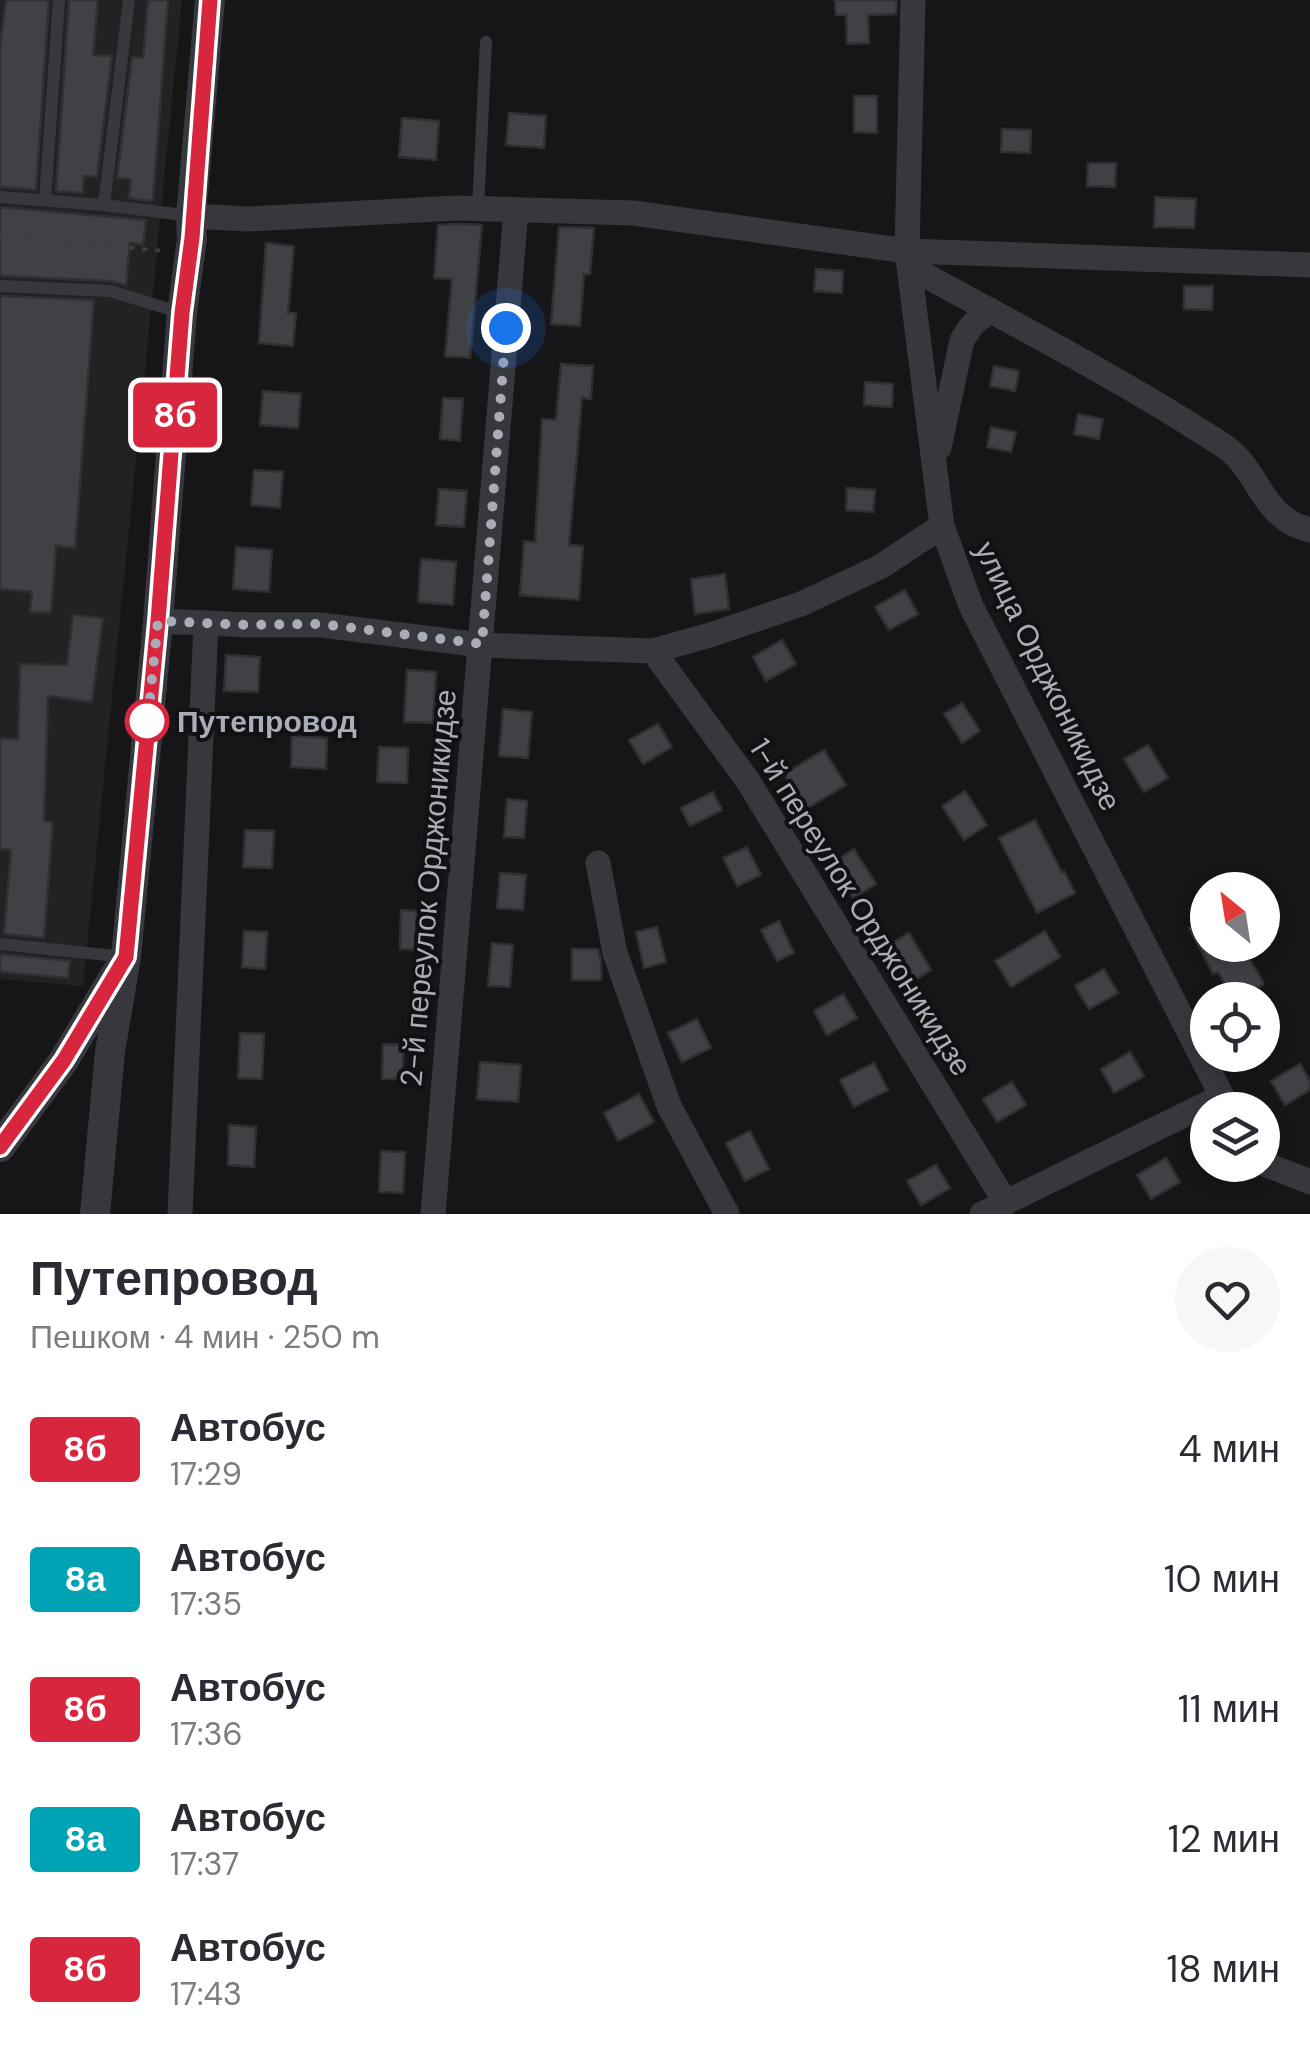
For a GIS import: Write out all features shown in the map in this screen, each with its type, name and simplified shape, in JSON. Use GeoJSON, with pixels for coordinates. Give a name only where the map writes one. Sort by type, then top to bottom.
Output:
{"type":"FeatureCollection","features":[{"type":"Feature","properties":{"kind":"street"},"geometry":{"type":"LineString","coordinates":[[94,1214],[110,1052],[126,957],[210,0]]}},
{"type":"Feature","properties":{"kind":"street","name":"улица Орджоникидзе"},"geometry":{"type":"LineString","coordinates":[[913,0],[909,259],[942,526],[971,606],[1219,1092]]}},
{"type":"Feature","properties":{"kind":"street"},"geometry":{"type":"LineString","coordinates":[[192,216],[248,219],[457,208],[633,213],[909,259],[1310,265]]}},
{"type":"Feature","properties":{"kind":"street","name":"2-й переулок Орджоникидзе"},"geometry":{"type":"LineString","coordinates":[[433,1214],[516,210]]}},
{"type":"Feature","properties":{"kind":"street"},"geometry":{"type":"LineString","coordinates":[[909,259],[990,310],[1111,375],[1230,450],[1273,509],[1295,526],[1310,530]]}},
{"type":"Feature","properties":{"kind":"street"},"geometry":{"type":"LineString","coordinates":[[935,468],[962,340],[990,310]]}},
{"type":"Feature","properties":{"kind":"street"},"geometry":{"type":"LineString","coordinates":[[158,621],[320,624],[482,644],[653,651],[800,604],[880,567],[942,526]]}},
{"type":"Feature","properties":{"kind":"street"},"geometry":{"type":"LineString","coordinates":[[180,1214],[206,623]]}},
{"type":"Feature","properties":{"kind":"street","name":"1-й переулок Орджоникидзе"},"geometry":{"type":"LineString","coordinates":[[653,651],[748,781],[1006,1202]]}},
{"type":"Feature","properties":{"kind":"street"},"geometry":{"type":"LineString","coordinates":[[598,862],[615,953],[670,1106],[727,1214]]}},
{"type":"Feature","properties":{"kind":"street"},"geometry":{"type":"LineString","coordinates":[[0,1147],[74,1044],[126,957]]}},
{"type":"Feature","properties":{"kind":"street"},"geometry":{"type":"LineString","coordinates":[[74,1044],[91,1040],[110,1052]]}},
{"type":"Feature","properties":{"kind":"street"},"geometry":{"type":"LineString","coordinates":[[982,1214],[1190,1119]]}},
{"type":"Feature","properties":{"kind":"street"},"geometry":{"type":"LineString","coordinates":[[1280,1170],[1310,1182]]}},
{"type":"Feature","properties":{"kind":"lane"},"geometry":{"type":"LineString","coordinates":[[44,200],[58,0]]}},
{"type":"Feature","properties":{"kind":"lane"},"geometry":{"type":"LineString","coordinates":[[104,205],[129,0]]}},
{"type":"Feature","properties":{"kind":"lane"},"geometry":{"type":"LineString","coordinates":[[478,209],[486,42]]}},
{"type":"Feature","properties":{"kind":"lane"},"geometry":{"type":"LineString","coordinates":[[0,197],[192,216]]}},
{"type":"Feature","properties":{"kind":"lane"},"geometry":{"type":"LineString","coordinates":[[0,286],[110,292],[182,313]]}},
{"type":"Feature","properties":{"kind":"lane"},"geometry":{"type":"LineString","coordinates":[[0,944],[126,957]]}},
{"type":"Feature","properties":{"kind":"path"},"geometry":{"type":"LineString","coordinates":[[0,236],[168,252]]}},
{"type":"Feature","properties":{"kind":"shaded area"},"geometry":{"type":"Polygon","coordinates":[[[0,0],[182,0],[83,986],[0,979],[0,0]]]}},
{"type":"Feature","properties":{"kind":"building"},"geometry":{"type":"Polygon","coordinates":[[[6,0],[49,0],[36,190],[0,187],[0,46],[6,0]]]}},
{"type":"Feature","properties":{"kind":"building"},"geometry":{"type":"Polygon","coordinates":[[[69,0],[98,0],[93,55],[112,56],[97,177],[84,176],[83,193],[56,191],[69,0]]]}},
{"type":"Feature","properties":{"kind":"building"},"geometry":{"type":"Polygon","coordinates":[[[148,0],[168,0],[153,200],[149,201],[129,198],[131,179],[117,178],[132,57],[143,58],[148,0]]]}},
{"type":"Feature","properties":{"kind":"building"},"geometry":{"type":"Polygon","coordinates":[[[835,0],[897,0],[896,14],[868,15],[869,43],[847,44],[846,15],[836,15],[835,0]]]}},
{"type":"Feature","properties":{"kind":"building"},"geometry":{"type":"Polygon","coordinates":[[[854,96],[877,96],[877,133],[854,132],[854,96]]]}},
{"type":"Feature","properties":{"kind":"building"},"geometry":{"type":"Polygon","coordinates":[[[509,113],[546,116],[544,148],[506,145],[509,113]]]}},
{"type":"Feature","properties":{"kind":"building"},"geometry":{"type":"Polygon","coordinates":[[[402,118],[439,121],[436,160],[399,157],[402,118]]]}},
{"type":"Feature","properties":{"kind":"building"},"geometry":{"type":"Polygon","coordinates":[[[1002,129],[1031,130],[1030,153],[1001,152],[1002,129]]]}},
{"type":"Feature","properties":{"kind":"building"},"geometry":{"type":"Polygon","coordinates":[[[1088,163],[1116,163],[1115,187],[1087,186],[1088,163]]]}},
{"type":"Feature","properties":{"kind":"building"},"geometry":{"type":"Polygon","coordinates":[[[1155,197],[1196,199],[1194,228],[1154,227],[1155,197]]]}},
{"type":"Feature","properties":{"kind":"building"},"geometry":{"type":"Polygon","coordinates":[[[0,207],[146,220],[143,245],[130,243],[126,285],[0,276],[0,207]]]}},
{"type":"Feature","properties":{"kind":"building"},"geometry":{"type":"Polygon","coordinates":[[[438,225],[482,225],[470,358],[445,356],[452,279],[434,278],[438,225]]]}},
{"type":"Feature","properties":{"kind":"building"},"geometry":{"type":"Polygon","coordinates":[[[559,227],[594,228],[590,274],[584,274],[580,326],[551,324],[559,227]]]}},
{"type":"Feature","properties":{"kind":"building"},"geometry":{"type":"Polygon","coordinates":[[[266,243],[294,246],[288,313],[296,313],[293,346],[259,343],[266,243]]]}},
{"type":"Feature","properties":{"kind":"building"},"geometry":{"type":"Polygon","coordinates":[[[816,269],[843,271],[842,293],[814,291],[816,269]]]}},
{"type":"Feature","properties":{"kind":"building"},"geometry":{"type":"Polygon","coordinates":[[[1184,286],[1213,286],[1212,310],[1184,309],[1184,286]]]}},
{"type":"Feature","properties":{"kind":"building"},"geometry":{"type":"Polygon","coordinates":[[[0,296],[94,300],[75,548],[56,546],[51,613],[30,612],[32,592],[0,589],[0,296]]]}},
{"type":"Feature","properties":{"kind":"building"},"geometry":{"type":"Polygon","coordinates":[[[561,364],[593,366],[591,399],[582,398],[569,545],[583,546],[579,600],[520,595],[524,541],[535,542],[542,419],[556,420],[561,364]]]}},
{"type":"Feature","properties":{"kind":"building"},"geometry":{"type":"Polygon","coordinates":[[[994,366],[1019,371],[1015,391],[990,386],[994,366]]]}},
{"type":"Feature","properties":{"kind":"building"},"geometry":{"type":"Polygon","coordinates":[[[865,382],[893,384],[892,407],[864,405],[865,382]]]}},
{"type":"Feature","properties":{"kind":"building"},"geometry":{"type":"Polygon","coordinates":[[[263,391],[301,394],[298,428],[260,425],[263,391]]]}},
{"type":"Feature","properties":{"kind":"building"},"geometry":{"type":"Polygon","coordinates":[[[443,398],[463,399],[460,441],[440,439],[443,398]]]}},
{"type":"Feature","properties":{"kind":"building"},"geometry":{"type":"Polygon","coordinates":[[[1078,414],[1103,419],[1099,439],[1074,434],[1078,414]]]}},
{"type":"Feature","properties":{"kind":"building"},"geometry":{"type":"Polygon","coordinates":[[[991,427],[1016,432],[1011,452],[987,447],[991,427]]]}},
{"type":"Feature","properties":{"kind":"building"},"geometry":{"type":"Polygon","coordinates":[[[254,470],[283,472],[280,508],[251,505],[254,470]]]}},
{"type":"Feature","properties":{"kind":"building"},"geometry":{"type":"Polygon","coordinates":[[[847,488],[875,490],[873,512],[846,510],[847,488]]]}},
{"type":"Feature","properties":{"kind":"building"},"geometry":{"type":"Polygon","coordinates":[[[439,489],[467,491],[464,527],[436,525],[439,489]]]}},
{"type":"Feature","properties":{"kind":"building"},"geometry":{"type":"Polygon","coordinates":[[[236,547],[272,550],[269,592],[233,589],[236,547]]]}},
{"type":"Feature","properties":{"kind":"building"},"geometry":{"type":"Polygon","coordinates":[[[421,559],[456,562],[453,605],[418,602],[421,559]]]}},
{"type":"Feature","properties":{"kind":"building"},"geometry":{"type":"Polygon","coordinates":[[[725,574],[729,609],[695,614],[691,579],[725,574]]]}},
{"type":"Feature","properties":{"kind":"building"},"geometry":{"type":"Polygon","coordinates":[[[905,590],[918,614],[889,630],[875,607],[905,590]]]}},
{"type":"Feature","properties":{"kind":"building"},"geometry":{"type":"Polygon","coordinates":[[[73,615],[103,618],[92,702],[48,696],[44,821],[53,822],[44,938],[4,934],[11,850],[0,849],[0,738],[18,739],[20,664],[67,665],[73,615]]]}},
{"type":"Feature","properties":{"kind":"building"},"geometry":{"type":"Polygon","coordinates":[[[782,640],[796,664],[766,681],[753,657],[782,640]]]}},
{"type":"Feature","properties":{"kind":"building"},"geometry":{"type":"Polygon","coordinates":[[[226,655],[260,657],[258,692],[224,691],[226,655]]]}},
{"type":"Feature","properties":{"kind":"building"},"geometry":{"type":"Polygon","coordinates":[[[407,670],[436,672],[433,723],[404,722],[407,670]]]}},
{"type":"Feature","properties":{"kind":"building"},"geometry":{"type":"Polygon","coordinates":[[[962,703],[980,731],[962,743],[944,714],[962,703]]]}},
{"type":"Feature","properties":{"kind":"building"},"geometry":{"type":"Polygon","coordinates":[[[503,709],[532,712],[528,758],[499,756],[503,709]]]}},
{"type":"Feature","properties":{"kind":"building"},"geometry":{"type":"Polygon","coordinates":[[[658,724],[672,747],[643,764],[629,740],[658,724]]]}},
{"type":"Feature","properties":{"kind":"building"},"geometry":{"type":"Polygon","coordinates":[[[292,736],[327,738],[326,769],[291,767],[292,736]]]}},
{"type":"Feature","properties":{"kind":"building"},"geometry":{"type":"Polygon","coordinates":[[[1148,745],[1168,778],[1144,792],[1124,759],[1148,745]]]}},
{"type":"Feature","properties":{"kind":"building"},"geometry":{"type":"Polygon","coordinates":[[[379,747],[408,748],[407,783],[377,782],[379,747]]]}},
{"type":"Feature","properties":{"kind":"building"},"geometry":{"type":"Polygon","coordinates":[[[824,750],[846,785],[806,809],[784,774],[824,750]]]}},
{"type":"Feature","properties":{"kind":"building"},"geometry":{"type":"Polygon","coordinates":[[[965,791],[987,825],[964,840],[942,806],[965,791]]]}},
{"type":"Feature","properties":{"kind":"building"},"geometry":{"type":"Polygon","coordinates":[[[713,792],[722,810],[690,826],[681,808],[713,792]]]}},
{"type":"Feature","properties":{"kind":"building"},"geometry":{"type":"Polygon","coordinates":[[[507,799],[527,801],[524,838],[504,837],[507,799]]]}},
{"type":"Feature","properties":{"kind":"building"},"geometry":{"type":"Polygon","coordinates":[[[1035,820],[1075,893],[1037,913],[999,838],[1035,820]]]}},
{"type":"Feature","properties":{"kind":"building"},"geometry":{"type":"Polygon","coordinates":[[[245,830],[274,831],[272,868],[243,867],[245,830]]]}},
{"type":"Feature","properties":{"kind":"building"},"geometry":{"type":"Polygon","coordinates":[[[747,847],[761,875],[737,886],[723,858],[747,847]]]}},
{"type":"Feature","properties":{"kind":"building"},"geometry":{"type":"Polygon","coordinates":[[[854,849],[876,884],[853,898],[832,863],[854,849]]]}},
{"type":"Feature","properties":{"kind":"building"},"geometry":{"type":"Polygon","coordinates":[[[500,873],[526,875],[523,910],[497,908],[500,873]]]}},
{"type":"Feature","properties":{"kind":"building"},"geometry":{"type":"Polygon","coordinates":[[[401,910],[417,911],[415,950],[400,949],[401,910]]]}},
{"type":"Feature","properties":{"kind":"building"},"geometry":{"type":"Polygon","coordinates":[[[779,921],[794,953],[777,961],[761,930],[779,921]]]}},
{"type":"Feature","properties":{"kind":"building"},"geometry":{"type":"Polygon","coordinates":[[[657,927],[666,962],[644,968],[636,932],[657,927]]]}},
{"type":"Feature","properties":{"kind":"building"},"geometry":{"type":"Polygon","coordinates":[[[244,931],[267,932],[265,969],[242,967],[244,931]]]}},
{"type":"Feature","properties":{"kind":"building"},"geometry":{"type":"Polygon","coordinates":[[[1045,931],[1060,957],[1011,987],[995,961],[1045,931]]]}},
{"type":"Feature","properties":{"kind":"building"},"geometry":{"type":"Polygon","coordinates":[[[909,933],[931,970],[912,982],[889,945],[909,933]]]}},
{"type":"Feature","properties":{"kind":"building"},"geometry":{"type":"Polygon","coordinates":[[[492,943],[513,945],[510,987],[488,986],[492,943]]]}},
{"type":"Feature","properties":{"kind":"building"},"geometry":{"type":"Polygon","coordinates":[[[572,949],[598,949],[601,980],[572,980],[572,949]]]}},
{"type":"Feature","properties":{"kind":"building"},"geometry":{"type":"Polygon","coordinates":[[[0,954],[70,961],[68,978],[0,972],[0,954]]]}},
{"type":"Feature","properties":{"kind":"building"},"geometry":{"type":"Polygon","coordinates":[[[1207,962],[1251,962],[1263,982],[1224,982],[1218,972],[1213,974],[1207,962]]]}},
{"type":"Feature","properties":{"kind":"building"},"geometry":{"type":"Polygon","coordinates":[[[1104,969],[1118,993],[1089,1009],[1075,986],[1104,969]]]}},
{"type":"Feature","properties":{"kind":"building"},"geometry":{"type":"Polygon","coordinates":[[[843,994],[857,1018],[827,1035],[814,1011],[843,994]]]}},
{"type":"Feature","properties":{"kind":"building"},"geometry":{"type":"Polygon","coordinates":[[[697,1019],[711,1048],[682,1062],[668,1033],[697,1019]]]}},
{"type":"Feature","properties":{"kind":"building"},"geometry":{"type":"Polygon","coordinates":[[[240,1033],[264,1034],[262,1079],[238,1078],[240,1033]]]}},
{"type":"Feature","properties":{"kind":"building"},"geometry":{"type":"Polygon","coordinates":[[[383,1044],[404,1045],[402,1079],[382,1079],[383,1044]]]}},
{"type":"Feature","properties":{"kind":"building"},"geometry":{"type":"Polygon","coordinates":[[[1130,1052],[1144,1076],[1114,1093],[1101,1069],[1130,1052]]]}},
{"type":"Feature","properties":{"kind":"building"},"geometry":{"type":"Polygon","coordinates":[[[480,1062],[521,1065],[518,1102],[477,1099],[480,1062]]]}},
{"type":"Feature","properties":{"kind":"building"},"geometry":{"type":"Polygon","coordinates":[[[874,1063],[888,1090],[854,1107],[840,1080],[874,1063]]]}},
{"type":"Feature","properties":{"kind":"building"},"geometry":{"type":"Polygon","coordinates":[[[1300,1064],[1310,1081],[1310,1090],[1285,1105],[1271,1081],[1300,1064]]]}},
{"type":"Feature","properties":{"kind":"building"},"geometry":{"type":"Polygon","coordinates":[[[1012,1082],[1026,1105],[997,1122],[983,1099],[1012,1082]]]}},
{"type":"Feature","properties":{"kind":"building"},"geometry":{"type":"Polygon","coordinates":[[[639,1094],[654,1122],[618,1141],[604,1113],[639,1094]]]}},
{"type":"Feature","properties":{"kind":"building"},"geometry":{"type":"Polygon","coordinates":[[[229,1125],[256,1127],[254,1167],[228,1165],[229,1125]]]}},
{"type":"Feature","properties":{"kind":"building"},"geometry":{"type":"Polygon","coordinates":[[[750,1131],[769,1169],[745,1181],[726,1143],[750,1131]]]}},
{"type":"Feature","properties":{"kind":"building"},"geometry":{"type":"Polygon","coordinates":[[[381,1151],[405,1152],[403,1193],[379,1192],[381,1151]]]}},
{"type":"Feature","properties":{"kind":"building"},"geometry":{"type":"Polygon","coordinates":[[[1166,1158],[1180,1182],[1151,1199],[1137,1175],[1166,1158]]]}},
{"type":"Feature","properties":{"kind":"building"},"geometry":{"type":"Polygon","coordinates":[[[936,1165],[950,1188],[921,1205],[907,1181],[936,1165]]]}},
{"type":"Feature","properties":{"kind":"bus line","name":"8б"},"geometry":{"type":"LineString","coordinates":[[0,1147],[64,1060],[126,957],[210,0]]}},
{"type":"Feature","properties":{"kind":"place","name":"Путепровод"},"geometry":{"type":"Point","coordinates":[147,721]}},
{"type":"Feature","properties":{"kind":"route"},"geometry":{"type":"LineString","coordinates":[[147,721],[146,736],[158,621],[320,624],[482,644],[506,328]]}}]}
